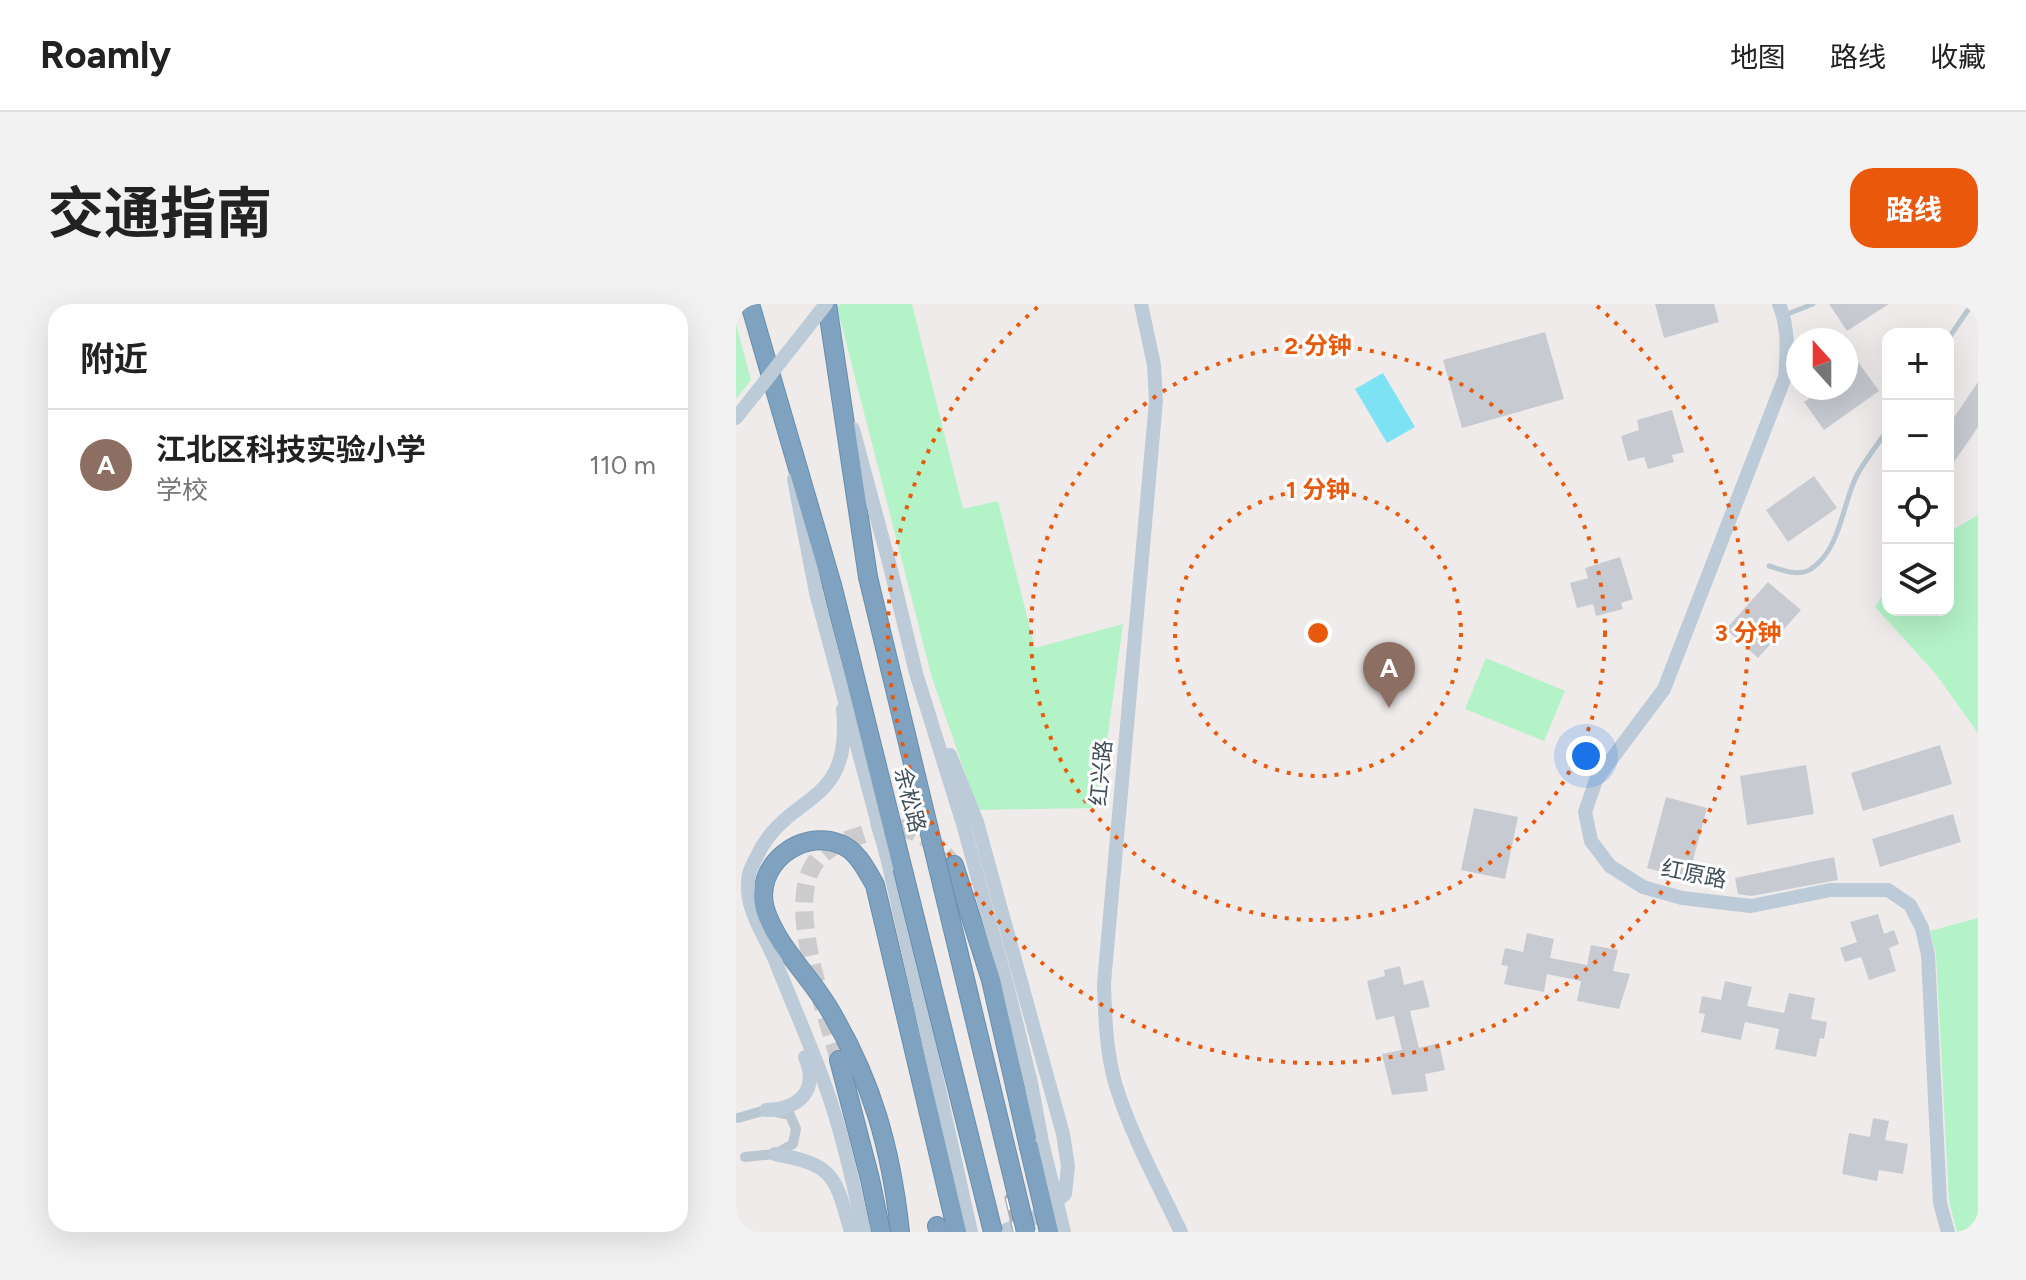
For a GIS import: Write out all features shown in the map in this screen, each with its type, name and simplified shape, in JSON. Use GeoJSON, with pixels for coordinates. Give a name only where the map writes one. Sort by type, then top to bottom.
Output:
{"type":"FeatureCollection","features":[{"type":"Feature","properties":{"kind":"highway","name":"余松路"},"geometry":{"type":"LineString","coordinates":[[750,304],[774,381],[824,589],[993,1232]]}},
{"type":"Feature","properties":{"kind":"highway","name":"余松路"},"geometry":{"type":"LineString","coordinates":[[827,304],[868,577],[1026,1232]]}},
{"type":"Feature","properties":{"kind":"highway"},"geometry":{"type":"LineString","coordinates":[[900,1232],[888,1148],[868,1085],[827,1005],[774,929],[764,907],[766,880],[775,859],[797,844],[820,840],[842,844],[862,862],[875,885],[951,1225]]}},
{"type":"Feature","properties":{"kind":"highway"},"geometry":{"type":"LineString","coordinates":[[954,865],[991,980],[1035,1144],[1049,1232]]}},
{"type":"Feature","properties":{"kind":"highway"},"geometry":{"type":"LineString","coordinates":[[839,1060],[881,1232]]}},
{"type":"Feature","properties":{"kind":"main road"},"geometry":{"type":"LineString","coordinates":[[736,418],[827,304]]}},
{"type":"Feature","properties":{"kind":"main road","name":"红兴路"},"geometry":{"type":"LineString","coordinates":[[1141,304],[1154,365],[1156,401],[1104,983],[1105,1031],[1115,1084],[1133,1133],[1181,1232]]}},
{"type":"Feature","properties":{"kind":"main road","name":"红原路"},"geometry":{"type":"LineString","coordinates":[[1781,310],[1788,346],[1785,377],[1664,689],[1596,780],[1585,812],[1591,841],[1610,866],[1643,887],[1682,898],[1751,906],[1830,890],[1888,890],[1910,905],[1922,928],[1928,955],[1940,1203],[1948,1232]]}},
{"type":"Feature","properties":{"kind":"main road","name":"余松路"},"geometry":{"type":"LineString","coordinates":[[841,386],[916,673],[970,823],[1031,1083],[1035,1144],[1064,1232]]}},
{"type":"Feature","properties":{"kind":"main road","name":"余松路"},"geometry":{"type":"LineString","coordinates":[[824,589],[841,692],[889,865],[951,1225],[971,1232]]}},
{"type":"Feature","properties":{"kind":"main road"},"geometry":{"type":"LineString","coordinates":[[766,1110],[782,1110],[798,1101],[809,1087],[811,1071],[766,962],[750,904],[749,873],[763,843],[825,788],[840,763],[845,732],[841,692]]}},
{"type":"Feature","properties":{"kind":"main road"},"geometry":{"type":"LineString","coordinates":[[970,823],[1063,1134],[1068,1166],[1065,1194],[1040,1215],[1002,1232]]}},
{"type":"Feature","properties":{"kind":"main road"},"geometry":{"type":"LineString","coordinates":[[756,925],[770,949],[826,1086],[864,1232]]}},
{"type":"Feature","properties":{"kind":"main road"},"geometry":{"type":"LineString","coordinates":[[775,1154],[806,1160],[827,1171],[838,1188],[851,1232]]}},
{"type":"Feature","properties":{"kind":"street"},"geometry":{"type":"LineString","coordinates":[[738,1118],[766,1110],[790,1115],[796,1129],[793,1144],[775,1154],[745,1157]]}},
{"type":"Feature","properties":{"kind":"lane"},"geometry":{"type":"LineString","coordinates":[[1781,310],[1813,304]]}},
{"type":"Feature","properties":{"kind":"lane"},"geometry":{"type":"LineString","coordinates":[[1954,330],[1972,304]]}},
{"type":"Feature","properties":{"kind":"lane"},"geometry":{"type":"LineString","coordinates":[[1769,566],[1794,573],[1810,570],[1823,556],[1837,533],[1856,476],[1882,438]]}},
{"type":"Feature","properties":{"kind":"green space"},"geometry":{"type":"Polygon","coordinates":[[[840,304],[912,304],[963,509],[998,501],[1035,648],[1123,624],[1098,808],[978,810],[932,678],[837,307],[840,304]]]}},
{"type":"Feature","properties":{"kind":"green space"},"geometry":{"type":"Polygon","coordinates":[[[736,324],[751,380],[736,399],[736,324]]]}},
{"type":"Feature","properties":{"kind":"green space"},"geometry":{"type":"Polygon","coordinates":[[[1978,515],[1978,733],[1935,673],[1883,616],[1954,616],[1954,529],[1978,515]]]}},
{"type":"Feature","properties":{"kind":"green space"},"geometry":{"type":"Polygon","coordinates":[[[1882,596],[1882,615],[1875,607],[1882,596]]]}},
{"type":"Feature","properties":{"kind":"green space"},"geometry":{"type":"Polygon","coordinates":[[[1486,658],[1565,691],[1544,741],[1465,709],[1486,658]]]}},
{"type":"Feature","properties":{"kind":"green space"},"geometry":{"type":"Polygon","coordinates":[[[1978,918],[1978,1232],[1957,1232],[1949,1201],[1936,954],[1930,931],[1978,918]]]}},
{"type":"Feature","properties":{"kind":"water"},"geometry":{"type":"Polygon","coordinates":[[[1383,373],[1415,427],[1387,443],[1355,389],[1383,373]]]}},
{"type":"Feature","properties":{"kind":"building"},"geometry":{"type":"Polygon","coordinates":[[[1655,304],[1714,304],[1719,322],[1664,338],[1655,304]]]}},
{"type":"Feature","properties":{"kind":"building"},"geometry":{"type":"Polygon","coordinates":[[[1829,304],[1889,304],[1852,328],[1845,328],[1829,304]]]}},
{"type":"Feature","properties":{"kind":"building"},"geometry":{"type":"Polygon","coordinates":[[[1545,332],[1564,399],[1462,428],[1443,360],[1545,332]]]}},
{"type":"Feature","properties":{"kind":"building"},"geometry":{"type":"Polygon","coordinates":[[[1858,364],[1879,391],[1824,430],[1804,402],[1858,400],[1858,364]]]}},
{"type":"Feature","properties":{"kind":"building"},"geometry":{"type":"Polygon","coordinates":[[[1978,382],[1978,427],[1954,462],[1954,417],[1978,382]]]}},
{"type":"Feature","properties":{"kind":"building"},"geometry":{"type":"Polygon","coordinates":[[[1672,410],[1684,452],[1672,455],[1674,462],[1648,469],[1644,457],[1628,461],[1621,436],[1639,430],[1637,420],[1672,410]]]}},
{"type":"Feature","properties":{"kind":"building"},"geometry":{"type":"Polygon","coordinates":[[[1814,476],[1837,508],[1788,542],[1766,510],[1814,476]]]}},
{"type":"Feature","properties":{"kind":"building"},"geometry":{"type":"Polygon","coordinates":[[[1620,557],[1633,599],[1621,603],[1623,609],[1596,616],[1593,604],[1577,608],[1570,583],[1588,578],[1585,568],[1620,557]]]}},
{"type":"Feature","properties":{"kind":"building"},"geometry":{"type":"Polygon","coordinates":[[[1768,582],[1801,610],[1758,658],[1726,629],[1768,582]]]}},
{"type":"Feature","properties":{"kind":"building"},"geometry":{"type":"Polygon","coordinates":[[[1940,745],[1952,784],[1863,811],[1851,773],[1940,745]]]}},
{"type":"Feature","properties":{"kind":"building"},"geometry":{"type":"Polygon","coordinates":[[[1806,765],[1814,814],[1747,825],[1740,776],[1806,765]]]}},
{"type":"Feature","properties":{"kind":"building"},"geometry":{"type":"Polygon","coordinates":[[[1666,797],[1707,808],[1688,879],[1647,868],[1666,797]]]}},
{"type":"Feature","properties":{"kind":"building"},"geometry":{"type":"Polygon","coordinates":[[[1474,808],[1518,817],[1505,879],[1461,870],[1474,808]]]}},
{"type":"Feature","properties":{"kind":"building"},"geometry":{"type":"Polygon","coordinates":[[[1953,814],[1961,842],[1880,867],[1872,839],[1953,814]]]}},
{"type":"Feature","properties":{"kind":"building"},"geometry":{"type":"Polygon","coordinates":[[[1834,857],[1838,880],[1751,896],[1738,894],[1735,878],[1834,857]]]}},
{"type":"Feature","properties":{"kind":"building"},"geometry":{"type":"Polygon","coordinates":[[[1878,914],[1884,934],[1894,930],[1899,944],[1889,948],[1896,971],[1869,980],[1861,957],[1845,962],[1840,948],[1857,942],[1850,922],[1878,914]]]}},
{"type":"Feature","properties":{"kind":"building"},"geometry":{"type":"Polygon","coordinates":[[[1527,933],[1554,939],[1550,958],[1587,965],[1591,945],[1618,950],[1613,971],[1630,974],[1619,1009],[1577,1001],[1581,981],[1547,974],[1544,992],[1504,984],[1508,966],[1501,965],[1505,948],[1523,952],[1527,933]]]}},
{"type":"Feature","properties":{"kind":"building"},"geometry":{"type":"Polygon","coordinates":[[[1400,966],[1404,985],[1423,980],[1430,1007],[1410,1011],[1419,1048],[1439,1043],[1445,1070],[1425,1074],[1428,1091],[1392,1095],[1382,1054],[1402,1050],[1394,1016],[1376,1020],[1367,981],[1385,976],[1384,970],[1400,966]]]}},
{"type":"Feature","properties":{"kind":"building"},"geometry":{"type":"Polygon","coordinates":[[[1725,981],[1752,987],[1747,1006],[1784,1013],[1789,993],[1815,998],[1811,1019],[1827,1022],[1816,1057],[1775,1049],[1779,1029],[1745,1022],[1741,1040],[1701,1032],[1705,1014],[1699,1013],[1702,996],[1721,1000],[1725,981]]]}},
{"type":"Feature","properties":{"kind":"building"},"geometry":{"type":"Polygon","coordinates":[[[1873,1118],[1889,1121],[1885,1140],[1908,1144],[1903,1174],[1879,1170],[1877,1181],[1842,1174],[1849,1133],[1870,1137],[1873,1118]]]}},
{"type":"Feature","properties":{"kind":"tunnel"},"geometry":{"type":"LineString","coordinates":[[839,1060],[807,938],[805,889],[811,870],[821,855],[845,841],[871,832],[897,828],[918,833],[954,865]]}},
{"type":"Feature","properties":{"kind":"railway"},"geometry":{"type":"LineString","coordinates":[[1008,1198],[1016,1232]]}},
{"type":"Feature","properties":{"kind":"place","name":"江北区科技实验小学"},"geometry":{"type":"Point","coordinates":[1389,708]}}]}
